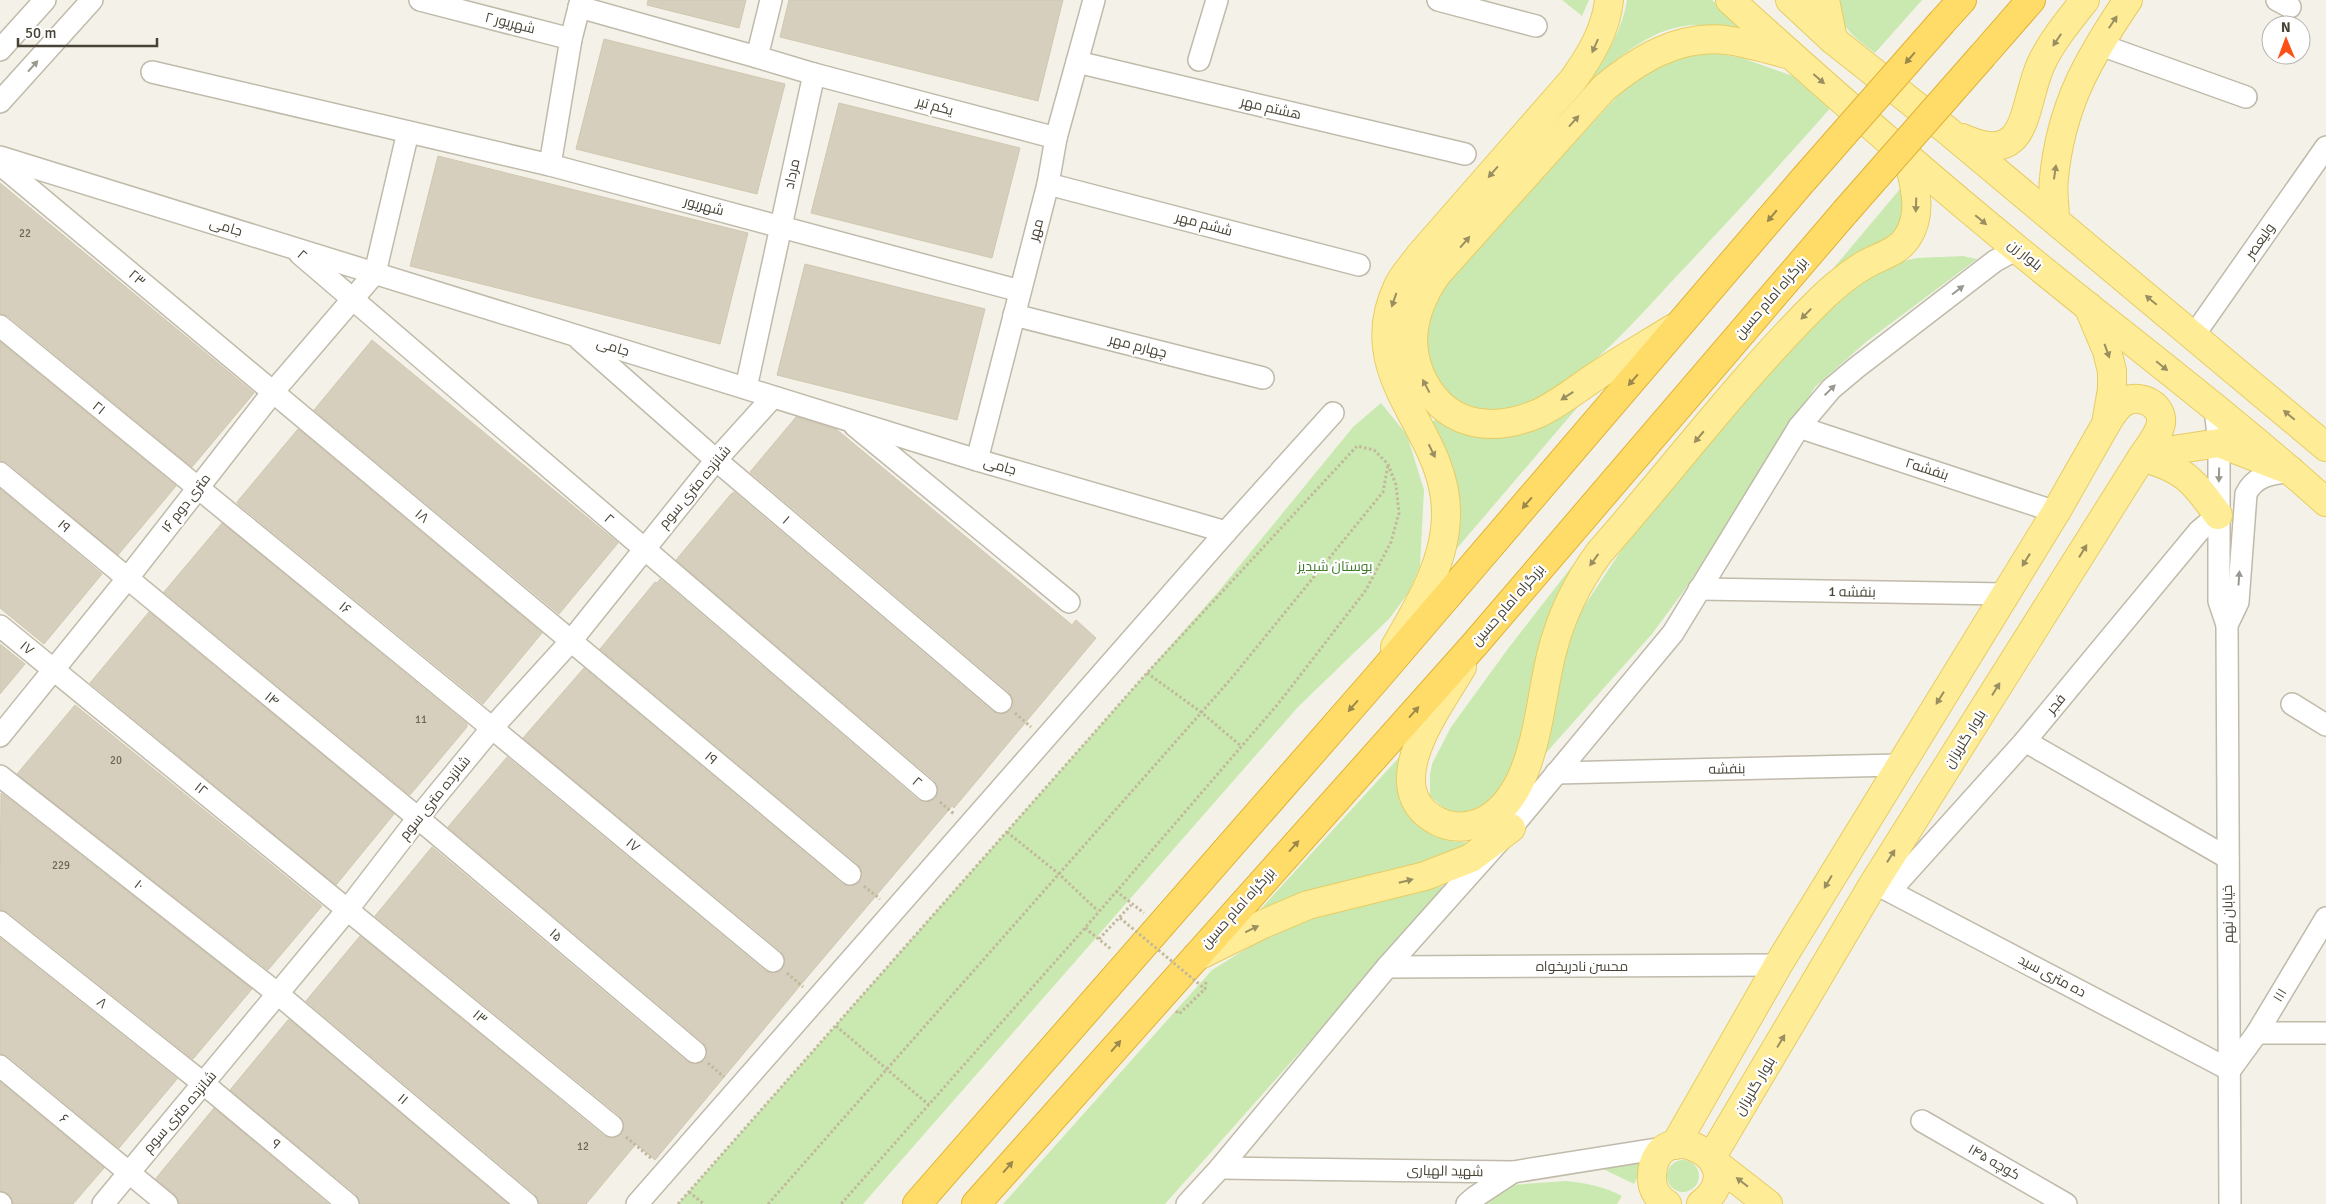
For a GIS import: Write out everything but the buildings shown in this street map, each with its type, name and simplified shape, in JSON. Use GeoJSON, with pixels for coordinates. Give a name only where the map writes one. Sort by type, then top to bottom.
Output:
{"type":"FeatureCollection","features":[{"type":"Feature","properties":{"kind":"highway"},"geometry":{"type":"LineString","coordinates":[[917,1204],[1377,678],[1804,179],[1962,0]]}},
{"type":"Feature","properties":{"kind":"highway","name":"بزرگراه امام حسین"},"geometry":{"type":"LineString","coordinates":[[976,1204],[1200,970],[1475,644],[1845,212],[2032,0]]}},
{"type":"Feature","properties":{"kind":"main road"},"geometry":{"type":"LineString","coordinates":[[1377,678],[1428,586],[1441,546],[1446,515],[1437,461],[1391,373],[1387,343],[1388,315],[1398,285],[1420,255],[1573,80],[1594,50],[1608,10],[1609,0]]}},
{"type":"Feature","properties":{"kind":"main road","name":"بلوار زن"},"geometry":{"type":"LineString","coordinates":[[1730,0],[1908,157],[2017,249],[2215,408],[2326,502]]}},
{"type":"Feature","properties":{"kind":"main road"},"geometry":{"type":"LineString","coordinates":[[1790,0],[1833,40],[1948,131],[2326,447]]}},
{"type":"Feature","properties":{"kind":"main road"},"geometry":{"type":"LineString","coordinates":[[1825,0],[1833,40]]}},
{"type":"Feature","properties":{"kind":"main road"},"geometry":{"type":"LineString","coordinates":[[1948,131],[1979,145],[1997,147],[2013,139],[2023,125],[2030,92],[2042,62],[2085,0]]}},
{"type":"Feature","properties":{"kind":"main road"},"geometry":{"type":"LineString","coordinates":[[2055,220],[2054,180],[2060,140],[2075,87],[2098,44],[2128,0]]}},
{"type":"Feature","properties":{"kind":"main road"},"geometry":{"type":"LineString","coordinates":[[1682,323],[1552,406],[1528,417],[1501,424],[1482,424],[1467,420],[1443,408],[1425,385],[1414,350],[1412,336],[1417,313],[1425,292],[1437,274],[1604,88],[1630,66],[1655,52],[1697,40],[1726,40],[1791,55]]}},
{"type":"Feature","properties":{"kind":"main road"},"geometry":{"type":"LineString","coordinates":[[1475,644],[1421,737],[1412,762],[1411,772],[1411,786],[1414,798],[1427,815],[1443,825],[1458,828],[1478,823],[1492,815],[1513,792],[1521,778],[1533,742],[1552,652],[1563,616],[1586,570],[1802,318],[1841,281],[1867,263],[1894,250],[1907,238],[1914,222],[1917,204],[1908,157]]}},
{"type":"Feature","properties":{"kind":"main road"},"geometry":{"type":"LineString","coordinates":[[1672,1146],[1898,765],[2056,512],[2106,424],[2112,390],[2112,371],[2108,351],[2088,306]]}},
{"type":"Feature","properties":{"kind":"main road","name":"بلوار گلریزان"},"geometry":{"type":"LineString","coordinates":[[1713,1160],[1882,887],[2161,423],[2158,410],[2152,403],[2143,399],[2125,402],[2116,408],[2106,424]]}},
{"type":"Feature","properties":{"kind":"main road"},"geometry":{"type":"LineString","coordinates":[[2142,457],[2219,443],[2291,471]]}},
{"type":"Feature","properties":{"kind":"main road"},"geometry":{"type":"LineString","coordinates":[[2142,457],[2167,464],[2188,477],[2218,515]]}},
{"type":"Feature","properties":{"kind":"main road"},"geometry":{"type":"LineString","coordinates":[[1200,970],[1263,924],[1308,905],[1425,876],[1471,858],[1511,828]]}},
{"type":"Feature","properties":{"kind":"main road"},"geometry":{"type":"LineString","coordinates":[[1655,1199],[1652,1169],[1661,1152],[1672,1146],[1696,1146],[1768,1204]]}},
{"type":"Feature","properties":{"kind":"main road"},"geometry":{"type":"LineString","coordinates":[[1702,1204],[1714,1191],[1717,1172],[1713,1160]]}},
{"type":"Feature","properties":{"kind":"street"},"geometry":{"type":"LineString","coordinates":[[0,50],[46,0]]}},
{"type":"Feature","properties":{"kind":"street"},"geometry":{"type":"LineString","coordinates":[[0,102],[92,0]]}},
{"type":"Feature","properties":{"kind":"street","name":"شهریور ۲"},"geometry":{"type":"LineString","coordinates":[[420,0],[572,39]]}},
{"type":"Feature","properties":{"kind":"street"},"geometry":{"type":"LineString","coordinates":[[757,57],[771,0]]}},
{"type":"Feature","properties":{"kind":"street","name":"مهر"},"geometry":{"type":"LineString","coordinates":[[977,460],[1048,184],[1056,138],[1094,0]]}},
{"type":"Feature","properties":{"kind":"street"},"geometry":{"type":"LineString","coordinates":[[1199,60],[1217,0]]}},
{"type":"Feature","properties":{"kind":"street"},"geometry":{"type":"LineString","coordinates":[[1438,0],[1536,26]]}},
{"type":"Feature","properties":{"kind":"street"},"geometry":{"type":"LineString","coordinates":[[550,165],[580,3],[814,74]]}},
{"type":"Feature","properties":{"kind":"street"},"geometry":{"type":"LineString","coordinates":[[2098,44],[2246,97]]}},
{"type":"Feature","properties":{"kind":"street","name":"هشتم مهر"},"geometry":{"type":"LineString","coordinates":[[1077,62],[1464,154]]}},
{"type":"Feature","properties":{"kind":"street","name":"شهریور"},"geometry":{"type":"LineString","coordinates":[[152,72],[550,165],[1020,291]]}},
{"type":"Feature","properties":{"kind":"street","name":"یکم تیر"},"geometry":{"type":"LineString","coordinates":[[814,74],[1056,138]]}},
{"type":"Feature","properties":{"kind":"street","name":"مرداد"},"geometry":{"type":"LineString","coordinates":[[746,388],[814,74]]}},
{"type":"Feature","properties":{"kind":"street"},"geometry":{"type":"LineString","coordinates":[[375,273],[408,132]]}},
{"type":"Feature","properties":{"kind":"street","name":"ولیعصر"},"geometry":{"type":"LineString","coordinates":[[2194,335],[2326,147]]}},
{"type":"Feature","properties":{"kind":"street","name":"جامی"},"geometry":{"type":"LineString","coordinates":[[0,157],[977,460],[1226,532]]}},
{"type":"Feature","properties":{"kind":"street","name":"۲۳"},"geometry":{"type":"LineString","coordinates":[[0,164],[273,392]]}},
{"type":"Feature","properties":{"kind":"street","name":"ششم مهر"},"geometry":{"type":"LineString","coordinates":[[1048,184],[1359,265]]}},
{"type":"Feature","properties":{"kind":"street","name":"۲"},"geometry":{"type":"LineString","coordinates":[[293,248],[926,790]]}},
{"type":"Feature","properties":{"kind":"street"},"geometry":{"type":"LineString","coordinates":[[1187,1204],[1220,1168],[1387,967],[1511,828],[1673,633],[1799,427],[1831,388],[1995,262],[2017,249]]}},
{"type":"Feature","properties":{"kind":"street","name":"۱۶ متری دوم"},"geometry":{"type":"LineString","coordinates":[[0,736],[127,579],[273,392],[375,273]]}},
{"type":"Feature","properties":{"kind":"street","name":"چهارم مهر"},"geometry":{"type":"LineString","coordinates":[[1014,315],[1263,378]]}},
{"type":"Feature","properties":{"kind":"street","name":"۲۱"},"geometry":{"type":"LineString","coordinates":[[0,326],[198,488]]}},
{"type":"Feature","properties":{"kind":"street","name":"۱"},"geometry":{"type":"LineString","coordinates":[[574,335],[716,460],[1001,702]]}},
{"type":"Feature","properties":{"kind":"street","name":"۱۸"},"geometry":{"type":"LineString","coordinates":[[273,392],[571,641]]}},
{"type":"Feature","properties":{"kind":"street","name":"شانزده متری سوم"},"geometry":{"type":"LineString","coordinates":[[103,1204],[278,994],[492,728],[571,641],[716,460],[773,397]]}},
{"type":"Feature","properties":{"kind":"street","name":"خیابان نهم"},"geometry":{"type":"LineString","coordinates":[[2215,408],[2219,443],[2219,601],[2227,625],[2230,1204]]}},
{"type":"Feature","properties":{"kind":"street"},"geometry":{"type":"LineString","coordinates":[[637,1204],[1226,532],[1333,413]]}},
{"type":"Feature","properties":{"kind":"street"},"geometry":{"type":"LineString","coordinates":[[848,420],[1069,602]]}},
{"type":"Feature","properties":{"kind":"street","name":"بنفشه۲"},"geometry":{"type":"LineString","coordinates":[[1799,427],[2056,512]]}},
{"type":"Feature","properties":{"kind":"street","name":"خیابان نهم"},"geometry":{"type":"LineString","coordinates":[[2227,625],[2238,602],[2246,494],[2251,484],[2259,478],[2291,471]]}},
{"type":"Feature","properties":{"kind":"street","name":"۱۹"},"geometry":{"type":"LineString","coordinates":[[0,473],[127,579]]}},
{"type":"Feature","properties":{"kind":"street","name":"۱۶"},"geometry":{"type":"LineString","coordinates":[[198,488],[492,728]]}},
{"type":"Feature","properties":{"kind":"street","name":"فجر"},"geometry":{"type":"LineString","coordinates":[[1882,887],[2025,741],[2199,531],[2218,515]]}},
{"type":"Feature","properties":{"kind":"street","name":"۱۴"},"geometry":{"type":"LineString","coordinates":[[127,579],[418,818]]}},
{"type":"Feature","properties":{"kind":"street","name":"بنفشه 1"},"geometry":{"type":"LineString","coordinates":[[1699,589],[2005,594]]}},
{"type":"Feature","properties":{"kind":"street","name":"۱۷"},"geometry":{"type":"LineString","coordinates":[[0,626],[53,670]]}},
{"type":"Feature","properties":{"kind":"street","name":"۱۹"},"geometry":{"type":"LineString","coordinates":[[571,641],[850,874]]}},
{"type":"Feature","properties":{"kind":"street","name":"۱۲"},"geometry":{"type":"LineString","coordinates":[[53,670],[348,908]]}},
{"type":"Feature","properties":{"kind":"street"},"geometry":{"type":"LineString","coordinates":[[2292,704],[2326,725]]}},
{"type":"Feature","properties":{"kind":"street","name":"۱۷"},"geometry":{"type":"LineString","coordinates":[[492,728],[773,961]]}},
{"type":"Feature","properties":{"kind":"street"},"geometry":{"type":"LineString","coordinates":[[2025,741],[2228,858]]}},
{"type":"Feature","properties":{"kind":"street","name":"بنفشه"},"geometry":{"type":"LineString","coordinates":[[1556,773],[1898,765]]}},
{"type":"Feature","properties":{"kind":"street","name":"۱۰"},"geometry":{"type":"LineString","coordinates":[[0,776],[278,994]]}},
{"type":"Feature","properties":{"kind":"street","name":"۱۵"},"geometry":{"type":"LineString","coordinates":[[418,818],[695,1052]]}},
{"type":"Feature","properties":{"kind":"street","name":"ده متری سید"},"geometry":{"type":"LineString","coordinates":[[1882,887],[2230,1070]]}},
{"type":"Feature","properties":{"kind":"street","name":"۱۳"},"geometry":{"type":"LineString","coordinates":[[348,908],[612,1126]]}},
{"type":"Feature","properties":{"kind":"street","name":"۱۱۱"},"geometry":{"type":"LineString","coordinates":[[2230,1070],[2257,1033],[2326,918]]}},
{"type":"Feature","properties":{"kind":"street","name":"۸"},"geometry":{"type":"LineString","coordinates":[[0,922],[204,1084]]}},
{"type":"Feature","properties":{"kind":"street","name":"محسن نادریخواه"},"geometry":{"type":"LineString","coordinates":[[1387,967],[1778,965]]}},
{"type":"Feature","properties":{"kind":"street","name":"۱۱"},"geometry":{"type":"LineString","coordinates":[[278,994],[527,1204]]}},
{"type":"Feature","properties":{"kind":"street"},"geometry":{"type":"LineString","coordinates":[[2257,1033],[2326,1032]]}},
{"type":"Feature","properties":{"kind":"street","name":"۶"},"geometry":{"type":"LineString","coordinates":[[0,1066],[167,1204]]}},
{"type":"Feature","properties":{"kind":"street","name":"۹"},"geometry":{"type":"LineString","coordinates":[[204,1084],[348,1204]]}},
{"type":"Feature","properties":{"kind":"street","name":"کوچه ۱۴۵"},"geometry":{"type":"LineString","coordinates":[[1922,1121],[2066,1204]]}},
{"type":"Feature","properties":{"kind":"street","name":"شهید الهیاری"},"geometry":{"type":"LineString","coordinates":[[1220,1168],[1513,1172],[1672,1146]]}},
{"type":"Feature","properties":{"kind":"street"},"geometry":{"type":"LineString","coordinates":[[1467,1204],[1475,1196],[1513,1172]]}},
{"type":"Feature","properties":{"kind":"path"},"geometry":{"type":"LineString","coordinates":[[678,1204],[1148,672],[1357,446],[1374,450],[1388,464],[1396,485],[1399,513],[1391,542],[1366,590],[1278,704],[1085,928],[841,1204]]}},
{"type":"Feature","properties":{"kind":"path"},"geometry":{"type":"LineString","coordinates":[[768,1204],[1201,712],[1384,492],[1388,464]]}},
{"type":"Feature","properties":{"kind":"path"},"geometry":{"type":"LineString","coordinates":[[1148,672],[1242,746]]}},
{"type":"Feature","properties":{"kind":"path"},"geometry":{"type":"LineString","coordinates":[[1001,702],[1045,738]]}},
{"type":"Feature","properties":{"kind":"path"},"geometry":{"type":"LineString","coordinates":[[926,790],[968,826]]}},
{"type":"Feature","properties":{"kind":"path"},"geometry":{"type":"LineString","coordinates":[[1007,832],[1059,874],[1098,911]]}},
{"type":"Feature","properties":{"kind":"path"},"geometry":{"type":"LineString","coordinates":[[850,874],[894,911]]}},
{"type":"Feature","properties":{"kind":"path"},"geometry":{"type":"LineString","coordinates":[[1085,928],[1100,939],[1131,905],[1116,891]]}},
{"type":"Feature","properties":{"kind":"path"},"geometry":{"type":"LineString","coordinates":[[1120,918],[1205,989]]}},
{"type":"Feature","properties":{"kind":"path"},"geometry":{"type":"LineString","coordinates":[[773,961],[817,998]]}},
{"type":"Feature","properties":{"kind":"path"},"geometry":{"type":"LineString","coordinates":[[1200,970],[1205,989]]}},
{"type":"Feature","properties":{"kind":"path"},"geometry":{"type":"LineString","coordinates":[[1179,1014],[1205,989]]}},
{"type":"Feature","properties":{"kind":"path"},"geometry":{"type":"LineString","coordinates":[[836,1026],[929,1105]]}},
{"type":"Feature","properties":{"kind":"path"},"geometry":{"type":"LineString","coordinates":[[695,1052],[738,1089]]}},
{"type":"Feature","properties":{"kind":"path"},"geometry":{"type":"LineString","coordinates":[[612,1126],[666,1170]]}},
{"type":"Feature","properties":{"kind":"path"},"geometry":{"type":"LineString","coordinates":[[690,1192],[704,1204]]}},
{"type":"Feature","properties":{"kind":"green space"},"geometry":{"type":"Polygon","coordinates":[[[1562,0],[1589,0],[1582,16],[1562,0]]]}},
{"type":"Feature","properties":{"kind":"green space"},"geometry":{"type":"Polygon","coordinates":[[[1627,0],[1712,0],[1755,38],[1710,26],[1692,25],[1675,28],[1658,34],[1628,51],[1588,85],[1617,34],[1627,0]]]}},
{"type":"Feature","properties":{"kind":"green space"},"geometry":{"type":"Polygon","coordinates":[[[1834,0],[1922,0],[1875,53],[1849,31],[1841,18],[1834,0]]]}},
{"type":"Feature","properties":{"kind":"green space"},"geometry":{"type":"Polygon","coordinates":[[[1715,53],[1742,58],[1801,79],[1833,105],[1645,311],[1613,344],[1578,374],[1560,387],[1526,404],[1492,409],[1476,407],[1461,402],[1438,379],[1431,362],[1426,334],[1430,314],[1446,283],[1625,88],[1658,67],[1677,59],[1715,53]]]}},
{"type":"Feature","properties":{"kind":"green space"},"geometry":{"type":"Polygon","coordinates":[[[1900,189],[1908,198],[1902,233],[1821,283],[1900,189]]]}},
{"type":"Feature","properties":{"kind":"green space"},"geometry":{"type":"Polygon","coordinates":[[[1963,256],[1977,259],[1866,342],[1815,387],[1686,588],[1652,634],[1537,763],[1571,626],[1630,537],[1819,313],[1884,265],[1917,258],[1963,256]]]}},
{"type":"Feature","properties":{"kind":"green space"},"geometry":{"type":"Polygon","coordinates":[[[1582,402],[1453,553],[1451,466],[1443,443],[1432,422],[1435,420],[1452,430],[1469,436],[1486,438],[1505,436],[1582,402]]]}},
{"type":"Feature","properties":{"kind":"green space","name":"بوستان شبدیز"},"geometry":{"type":"Polygon","coordinates":[[[1381,403],[1407,435],[1424,490],[1420,566],[1409,592],[1389,619],[1298,707],[863,1204],[678,1204],[1218,592],[1353,427],[1381,403]]]}},
{"type":"Feature","properties":{"kind":"green space"},"geometry":{"type":"Polygon","coordinates":[[[1573,565],[1554,608],[1524,731],[1506,781],[1495,797],[1482,806],[1469,811],[1456,812],[1445,809],[1430,796],[1430,775],[1432,764],[1451,727],[1510,646],[1573,565]]]}},
{"type":"Feature","properties":{"kind":"green space"},"geometry":{"type":"Polygon","coordinates":[[[1404,752],[1399,790],[1402,803],[1408,815],[1416,824],[1439,838],[1452,841],[1477,841],[1474,849],[1309,890],[1258,912],[1404,752]]]}},
{"type":"Feature","properties":{"kind":"green space"},"geometry":{"type":"Polygon","coordinates":[[[1448,885],[1165,1204],[1003,1204],[1212,970],[1298,917],[1448,885]]]}},
{"type":"Feature","properties":{"kind":"green space"},"geometry":{"type":"Polygon","coordinates":[[[1648,1156],[1634,1184],[1601,1168],[1648,1156]]]}},
{"type":"Feature","properties":{"kind":"green space"},"geometry":{"type":"Polygon","coordinates":[[[1683,1160],[1695,1164],[1699,1176],[1695,1188],[1683,1192],[1671,1188],[1667,1176],[1671,1164],[1683,1160]]]}},
{"type":"Feature","properties":{"kind":"green space"},"geometry":{"type":"Polygon","coordinates":[[[1565,1181],[1594,1186],[1622,1196],[1617,1204],[1481,1204],[1512,1185],[1565,1181]]]}}]}
